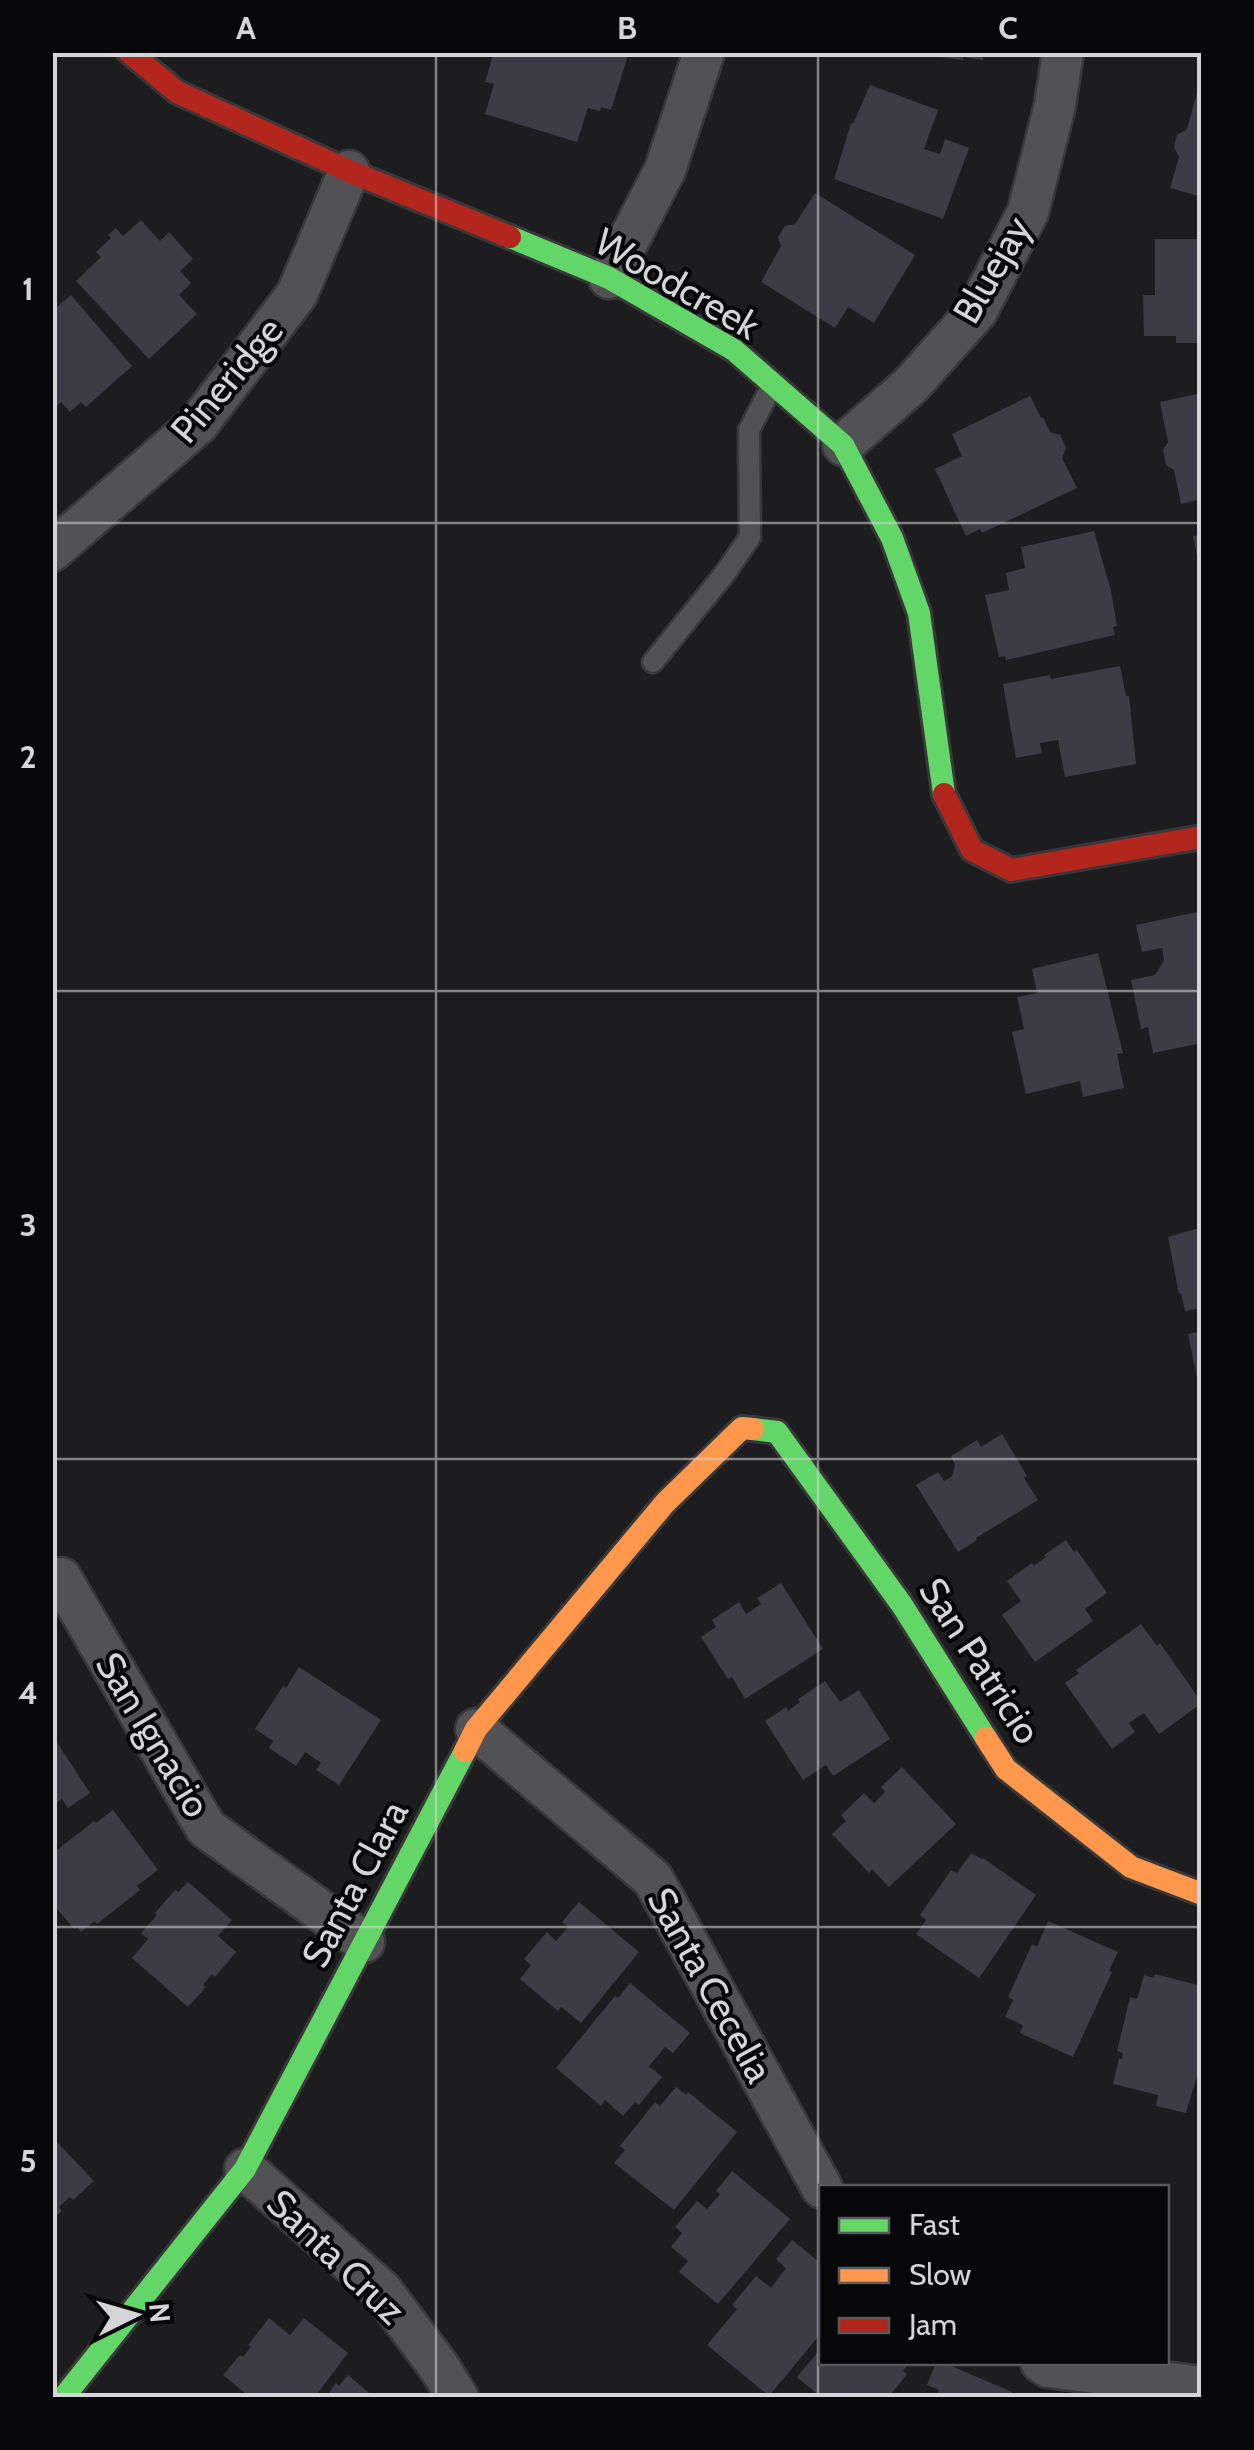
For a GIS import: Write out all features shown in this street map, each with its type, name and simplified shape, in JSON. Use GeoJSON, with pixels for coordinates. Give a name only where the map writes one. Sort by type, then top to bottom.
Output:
{"type":"FeatureCollection","features":[{"type":"Feature","properties":{"kind":"street","name":"Woodcreek"},"geometry":{"type":"LineString","coordinates":[[130,52],[177,92],[349,171],[609,278],[734,350],[843,445],[892,538],[918,613],[944,798],[972,850],[1011,870],[1202,837]]}},
{"type":"Feature","properties":{"kind":"street"},"geometry":{"type":"LineString","coordinates":[[609,278],[665,170],[704,52]]}},
{"type":"Feature","properties":{"kind":"street","name":"Bluejay"},"geometry":{"type":"LineString","coordinates":[[843,445],[910,386],[977,311],[1028,212],[1055,105],[1063,52]]}},
{"type":"Feature","properties":{"kind":"street","name":"Pineridge"},"geometry":{"type":"LineString","coordinates":[[52,551],[198,424],[298,294],[349,171]]}},
{"type":"Feature","properties":{"kind":"street","name":"Santa Clara"},"geometry":{"type":"LineString","coordinates":[[63,2398],[245,2169],[476,1730],[665,1503],[742,1428]]}},
{"type":"Feature","properties":{"kind":"street","name":"San Patricio"},"geometry":{"type":"LineString","coordinates":[[742,1428],[777,1432],[902,1606],[1006,1769],[1131,1867],[1202,1894]]}},
{"type":"Feature","properties":{"kind":"street","name":"San Ignacio"},"geometry":{"type":"LineString","coordinates":[[61,1578],[206,1828],[364,1942]]}},
{"type":"Feature","properties":{"kind":"street","name":"Santa Cecelia"},"geometry":{"type":"LineString","coordinates":[[476,1730],[653,1879],[820,2185]]}},
{"type":"Feature","properties":{"kind":"street","name":"Santa Cruz"},"geometry":{"type":"LineString","coordinates":[[245,2169],[382,2292],[458,2398]]}},
{"type":"Feature","properties":{"kind":"street"},"geometry":{"type":"LineString","coordinates":[[1045,2365],[1202,2387]]}},
{"type":"Feature","properties":{"kind":"lane"},"geometry":{"type":"LineString","coordinates":[[653,662],[750,537],[749,430],[773,384]]}},
{"type":"Feature","properties":{"kind":"building"},"geometry":{"type":"Polygon","coordinates":[[[494,52],[629,52],[611,110],[588,108],[577,142],[485,114],[494,84],[485,82],[494,52]]]}},
{"type":"Feature","properties":{"kind":"building"},"geometry":{"type":"Polygon","coordinates":[[[984,52],[983,60],[963,60],[926,55],[984,52]]]}},
{"type":"Feature","properties":{"kind":"building"},"geometry":{"type":"Polygon","coordinates":[[[870,85],[938,110],[924,149],[940,154],[945,139],[969,148],[943,219],[834,179],[851,123],[870,85]]]}},
{"type":"Feature","properties":{"kind":"building"},"geometry":{"type":"Polygon","coordinates":[[[1198,89],[1202,90],[1202,197],[1170,188],[1179,157],[1174,147],[1177,135],[1187,129],[1198,89]]]}},
{"type":"Feature","properties":{"kind":"building"},"geometry":{"type":"Polygon","coordinates":[[[815,193],[915,255],[874,323],[848,307],[835,328],[761,282],[781,246],[778,237],[785,226],[795,224],[815,193]]]}},
{"type":"Feature","properties":{"kind":"building"},"geometry":{"type":"Polygon","coordinates":[[[141,220],[160,241],[169,232],[193,259],[180,271],[191,283],[179,295],[197,314],[149,359],[76,281],[101,257],[96,252],[111,238],[108,235],[116,228],[123,236],[141,220]]]}},
{"type":"Feature","properties":{"kind":"building"},"geometry":{"type":"Polygon","coordinates":[[[1155,239],[1202,239],[1202,343],[1176,343],[1176,336],[1144,336],[1143,295],[1155,295],[1155,239]]]}},
{"type":"Feature","properties":{"kind":"building"},"geometry":{"type":"Polygon","coordinates":[[[71,295],[132,366],[86,407],[81,402],[70,412],[61,402],[52,410],[52,311],[71,295]]]}},
{"type":"Feature","properties":{"kind":"building"},"geometry":{"type":"Polygon","coordinates":[[[1202,393],[1202,499],[1181,504],[1174,470],[1166,465],[1163,450],[1168,442],[1160,402],[1202,393]]]}},
{"type":"Feature","properties":{"kind":"building"},"geometry":{"type":"Polygon","coordinates":[[[1030,396],[1050,432],[1060,435],[1066,448],[1062,458],[1077,488],[982,533],[980,529],[966,536],[935,469],[962,456],[952,434],[1030,396]]]}},
{"type":"Feature","properties":{"kind":"building"},"geometry":{"type":"Polygon","coordinates":[[[1094,531],[1111,591],[1115,635],[1006,660],[1005,656],[999,657],[985,595],[1009,590],[1006,573],[1025,568],[1021,547],[1094,531]]]}},
{"type":"Feature","properties":{"kind":"building"},"geometry":{"type":"Polygon","coordinates":[[[1202,535],[1202,570],[1200,570],[1193,536],[1202,535]]]}},
{"type":"Feature","properties":{"kind":"building"},"geometry":{"type":"Polygon","coordinates":[[[1120,666],[1129,696],[1136,764],[1065,777],[1058,740],[1040,743],[1042,753],[1016,758],[1003,684],[1120,666]]]}},
{"type":"Feature","properties":{"kind":"building"},"geometry":{"type":"Polygon","coordinates":[[[1202,911],[1202,1043],[1153,1053],[1148,1027],[1141,1029],[1131,980],[1155,975],[1164,960],[1162,948],[1142,952],[1136,925],[1202,911]]]}},
{"type":"Feature","properties":{"kind":"building"},"geometry":{"type":"Polygon","coordinates":[[[1098,953],[1123,1053],[1117,1054],[1124,1088],[1083,1097],[1080,1081],[1026,1094],[1012,1032],[1024,1029],[1017,997],[1037,993],[1032,969],[1098,953]]]}},
{"type":"Feature","properties":{"kind":"building"},"geometry":{"type":"Polygon","coordinates":[[[1202,1227],[1202,1308],[1185,1311],[1168,1237],[1202,1227]]]}},
{"type":"Feature","properties":{"kind":"building"},"geometry":{"type":"Polygon","coordinates":[[[1202,1331],[1202,1382],[1198,1383],[1188,1334],[1202,1331]]]}},
{"type":"Feature","properties":{"kind":"building"},"geometry":{"type":"Polygon","coordinates":[[[1002,1434],[1038,1500],[958,1552],[916,1485],[938,1472],[944,1481],[952,1476],[955,1465],[951,1456],[977,1440],[981,1447],[1002,1434]]]}},
{"type":"Feature","properties":{"kind":"building"},"geometry":{"type":"Polygon","coordinates":[[[1066,1540],[1107,1593],[1085,1609],[1093,1621],[1035,1662],[1002,1615],[1021,1601],[1007,1581],[1032,1563],[1034,1566],[1066,1540]]]}},
{"type":"Feature","properties":{"kind":"building"},"geometry":{"type":"Polygon","coordinates":[[[781,1583],[823,1649],[745,1699],[701,1637],[716,1627],[712,1620],[739,1602],[746,1614],[761,1604],[757,1598],[781,1583]]]}},
{"type":"Feature","properties":{"kind":"building"},"geometry":{"type":"Polygon","coordinates":[[[1141,1624],[1157,1646],[1160,1643],[1202,1703],[1159,1734],[1144,1713],[1129,1723],[1135,1732],[1112,1749],[1065,1683],[1079,1673],[1076,1670],[1141,1624]]]}},
{"type":"Feature","properties":{"kind":"building"},"geometry":{"type":"Polygon","coordinates":[[[299,1667],[381,1720],[339,1785],[316,1770],[321,1763],[305,1752],[296,1766],[269,1748],[273,1741],[255,1729],[299,1667]]]}},
{"type":"Feature","properties":{"kind":"building"},"geometry":{"type":"Polygon","coordinates":[[[825,1681],[840,1702],[859,1690],[890,1739],[833,1776],[826,1765],[803,1780],[765,1721],[786,1707],[788,1711],[800,1702],[798,1699],[825,1681]]]}},
{"type":"Feature","properties":{"kind":"building"},"geometry":{"type":"Polygon","coordinates":[[[52,1735],[90,1793],[68,1808],[62,1799],[52,1805],[52,1735]]]}},
{"type":"Feature","properties":{"kind":"building"},"geometry":{"type":"Polygon","coordinates":[[[902,1767],[956,1824],[889,1887],[872,1869],[869,1873],[832,1834],[846,1821],[841,1815],[864,1793],[874,1803],[885,1792],[881,1787],[902,1767]]]}},
{"type":"Feature","properties":{"kind":"building"},"geometry":{"type":"Polygon","coordinates":[[[113,1810],[158,1870],[137,1886],[140,1890],[81,1932],[52,1903],[56,1900],[52,1896],[52,1854],[113,1810]]]}},
{"type":"Feature","properties":{"kind":"building"},"geometry":{"type":"Polygon","coordinates":[[[971,1853],[1036,1895],[979,1978],[916,1934],[926,1920],[920,1915],[951,1870],[957,1873],[971,1853]]]}},
{"type":"Feature","properties":{"kind":"building"},"geometry":{"type":"Polygon","coordinates":[[[188,1882],[232,1920],[218,1936],[236,1952],[215,1977],[212,1974],[188,2007],[132,1958],[148,1939],[141,1933],[155,1913],[175,1890],[178,1892],[188,1882]]]}},
{"type":"Feature","properties":{"kind":"building"},"geometry":{"type":"Polygon","coordinates":[[[579,1902],[639,1952],[581,2023],[561,2007],[558,2011],[520,1979],[531,1965],[524,1959],[547,1932],[556,1941],[568,1927],[562,1922],[579,1902]]]}},
{"type":"Feature","properties":{"kind":"building"},"geometry":{"type":"Polygon","coordinates":[[[1048,1921],[1118,1952],[1073,2057],[1020,2033],[1023,2025],[1005,2017],[1013,2000],[1008,1997],[1032,1944],[1037,1947],[1048,1921]]]}},
{"type":"Feature","properties":{"kind":"building"},"geometry":{"type":"Polygon","coordinates":[[[1155,1974],[1202,1986],[1202,2059],[1186,2113],[1156,2106],[1158,2095],[1113,2084],[1119,2058],[1122,2059],[1123,2053],[1117,2051],[1130,1997],[1137,1999],[1144,1975],[1154,1978],[1155,1974]]]}},
{"type":"Feature","properties":{"kind":"building"},"geometry":{"type":"Polygon","coordinates":[[[630,1983],[690,2033],[673,2053],[665,2047],[649,2066],[662,2077],[639,2105],[635,2102],[623,2116],[605,2100],[601,2106],[556,2068],[630,1983]]]}},
{"type":"Feature","properties":{"kind":"building"},"geometry":{"type":"Polygon","coordinates":[[[676,2087],[686,2095],[688,2092],[737,2132],[674,2210],[614,2163],[625,2150],[620,2146],[655,2102],[660,2106],[676,2087]]]}},
{"type":"Feature","properties":{"kind":"building"},"geometry":{"type":"Polygon","coordinates":[[[52,2137],[94,2181],[73,2200],[70,2197],[52,2219],[52,2137]]]}},
{"type":"Feature","properties":{"kind":"building"},"geometry":{"type":"Polygon","coordinates":[[[732,2171],[790,2219],[718,2304],[679,2272],[688,2261],[671,2247],[682,2233],[675,2227],[697,2201],[707,2209],[732,2171]]]}},
{"type":"Feature","properties":{"kind":"building"},"geometry":{"type":"Polygon","coordinates":[[[792,2240],[819,2262],[819,2336],[769,2396],[707,2345],[737,2309],[732,2305],[756,2276],[771,2288],[786,2268],[776,2259],[792,2240]]]}},
{"type":"Feature","properties":{"kind":"building"},"geometry":{"type":"Polygon","coordinates":[[[269,2318],[290,2335],[304,2318],[348,2353],[314,2398],[251,2398],[223,2375],[240,2355],[243,2357],[269,2318]]]}},
{"type":"Feature","properties":{"kind":"building"},"geometry":{"type":"Polygon","coordinates":[[[819,2351],[819,2365],[908,2365],[903,2371],[907,2374],[888,2398],[822,2398],[797,2377],[819,2351]]]}},
{"type":"Feature","properties":{"kind":"building"},"geometry":{"type":"Polygon","coordinates":[[[935,2365],[949,2365],[1012,2392],[1009,2398],[936,2398],[939,2390],[927,2385],[935,2365]]]}},
{"type":"Feature","properties":{"kind":"building"},"geometry":{"type":"Polygon","coordinates":[[[348,2375],[375,2398],[325,2398],[348,2375]]]}},
{"type":"Feature","properties":{"kind":"traffic: fast"},"geometry":{"type":"LineString","coordinates":[[510,237],[609,278],[734,350],[843,445],[892,538],[919,613],[944,794]]}},
{"type":"Feature","properties":{"kind":"traffic: fast"},"geometry":{"type":"LineString","coordinates":[[753,1429],[777,1432],[902,1605],[986,1738]]}},
{"type":"Feature","properties":{"kind":"traffic: fast"},"geometry":{"type":"LineString","coordinates":[[63,2398],[245,2169],[465,1751]]}},
{"type":"Feature","properties":{"kind":"traffic: slow"},"geometry":{"type":"LineString","coordinates":[[465,1751],[476,1729],[665,1503],[742,1428],[753,1429]]}},
{"type":"Feature","properties":{"kind":"traffic: slow"},"geometry":{"type":"LineString","coordinates":[[986,1738],[1006,1769],[1131,1867],[1202,1894]]}},
{"type":"Feature","properties":{"kind":"traffic: jam"},"geometry":{"type":"LineString","coordinates":[[129,52],[177,92],[349,171],[510,237]]}},
{"type":"Feature","properties":{"kind":"traffic: jam"},"geometry":{"type":"LineString","coordinates":[[944,794],[972,850],[1011,870],[1202,837]]}}]}
